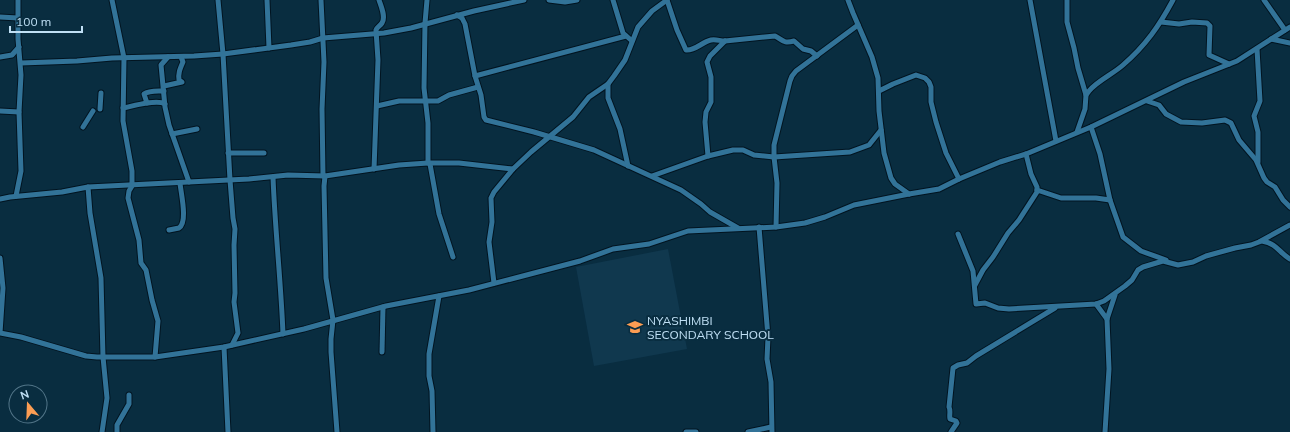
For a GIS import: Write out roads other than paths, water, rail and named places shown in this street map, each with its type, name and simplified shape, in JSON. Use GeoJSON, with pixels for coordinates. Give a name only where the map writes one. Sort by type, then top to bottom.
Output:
{"type":"FeatureCollection","features":[{"type":"Feature","properties":{"kind":"street"},"geometry":{"type":"LineString","coordinates":[[16,196],[21,171],[19,112],[21,63],[19,47],[18,0]]}},
{"type":"Feature","properties":{"kind":"street"},"geometry":{"type":"LineString","coordinates":[[112,0],[124,58],[122,80],[124,85],[123,121],[132,171],[132,186],[129,191],[128,198],[136,228],[141,263],[146,270],[158,321],[155,357]]}},
{"type":"Feature","properties":{"kind":"street"},"geometry":{"type":"LineString","coordinates":[[218,0],[223,54],[230,180],[235,229],[234,302],[238,330],[237,336],[232,345]]}},
{"type":"Feature","properties":{"kind":"street"},"geometry":{"type":"LineString","coordinates":[[267,0],[269,48]]}},
{"type":"Feature","properties":{"kind":"street"},"geometry":{"type":"LineString","coordinates":[[321,0],[324,62],[322,108],[326,278],[334,320],[331,352],[337,432]]}},
{"type":"Feature","properties":{"kind":"street"},"geometry":{"type":"LineString","coordinates":[[374,169],[378,60],[376,33],[377,28],[383,21],[379,0]]}},
{"type":"Feature","properties":{"kind":"street"},"geometry":{"type":"LineString","coordinates":[[427,0],[425,23],[425,102],[428,123],[429,163],[439,214],[453,257]]}},
{"type":"Feature","properties":{"kind":"street"},"geometry":{"type":"LineString","coordinates":[[21,63],[223,54],[310,42],[323,38],[404,29],[500,3],[524,0]]}},
{"type":"Feature","properties":{"kind":"street"},"geometry":{"type":"LineString","coordinates":[[549,0],[564,2],[577,0]]}},
{"type":"Feature","properties":{"kind":"street"},"geometry":{"type":"LineString","coordinates":[[613,0],[620,25],[626,36],[632,41]]}},
{"type":"Feature","properties":{"kind":"street"},"geometry":{"type":"LineString","coordinates":[[494,283],[489,242],[492,222],[491,198],[494,192],[513,169],[549,136],[573,117],[589,96],[608,84],[625,60],[638,27],[652,10],[667,0],[677,30],[686,50],[690,50],[712,40],[718,39],[725,41],[775,36],[781,41],[794,41],[803,49],[811,51],[817,56]]}},
{"type":"Feature","properties":{"kind":"street"},"geometry":{"type":"LineString","coordinates":[[848,0],[872,57],[878,78],[878,104],[881,130],[884,153],[891,178],[895,184],[909,194]]}},
{"type":"Feature","properties":{"kind":"street"},"geometry":{"type":"LineString","coordinates":[[1030,0],[1056,141]]}},
{"type":"Feature","properties":{"kind":"street"},"geometry":{"type":"LineString","coordinates":[[1067,0],[1067,22],[1086,95],[1085,108],[1077,132]]}},
{"type":"Feature","properties":{"kind":"street"},"geometry":{"type":"LineString","coordinates":[[1086,95],[1090,89],[1110,76],[1135,54],[1151,37],[1173,0]]}},
{"type":"Feature","properties":{"kind":"street"},"geometry":{"type":"LineString","coordinates":[[0,258],[3,288],[0,333],[21,337],[86,356],[155,357],[224,347],[283,334],[383,307],[494,283],[580,261],[613,249],[649,244],[688,231],[776,227],[805,223],[814,221],[854,205],[940,189],[959,179],[1000,162],[1026,154],[1091,127],[1184,82],[1238,61],[1288,28],[1264,0]]}},
{"type":"Feature","properties":{"kind":"street"},"geometry":{"type":"LineString","coordinates":[[457,15],[462,18],[466,24],[484,117],[486,120],[549,136],[594,150],[686,193],[710,212],[738,229]]}},
{"type":"Feature","properties":{"kind":"street"},"geometry":{"type":"LineString","coordinates":[[0,17],[18,18]]}},
{"type":"Feature","properties":{"kind":"street"},"geometry":{"type":"LineString","coordinates":[[1161,22],[1179,24],[1192,22],[1209,24],[1209,55],[1229,64]]}},
{"type":"Feature","properties":{"kind":"street"},"geometry":{"type":"LineString","coordinates":[[776,227],[777,183],[774,145],[792,76],[796,71],[858,25]]}},
{"type":"Feature","properties":{"kind":"street"},"geometry":{"type":"LineString","coordinates":[[476,76],[626,36]]}},
{"type":"Feature","properties":{"kind":"street"},"geometry":{"type":"LineString","coordinates":[[1271,39],[1290,43]]}},
{"type":"Feature","properties":{"kind":"street"},"geometry":{"type":"LineString","coordinates":[[708,156],[705,122],[706,112],[710,102],[711,89],[707,62],[710,56],[725,41]]}},
{"type":"Feature","properties":{"kind":"street"},"geometry":{"type":"LineString","coordinates":[[0,57],[12,55],[19,47]]}},
{"type":"Feature","properties":{"kind":"street"},"geometry":{"type":"LineString","coordinates":[[1257,49],[1260,101],[1254,116],[1258,132],[1258,164]]}},
{"type":"Feature","properties":{"kind":"street"},"geometry":{"type":"LineString","coordinates":[[168,56],[161,65],[165,104],[172,134],[189,182]]}},
{"type":"Feature","properties":{"kind":"street"},"geometry":{"type":"LineString","coordinates":[[147,103],[145,93],[182,82],[179,80],[179,70],[183,62],[181,57]]}},
{"type":"Feature","properties":{"kind":"street"},"geometry":{"type":"LineString","coordinates":[[879,91],[916,75],[925,78],[929,82],[931,87],[931,102],[936,122],[946,153],[959,179]]}},
{"type":"Feature","properties":{"kind":"street"},"geometry":{"type":"LineString","coordinates":[[608,84],[608,98],[620,128],[628,166]]}},
{"type":"Feature","properties":{"kind":"street"},"geometry":{"type":"LineString","coordinates":[[377,106],[399,101],[438,101],[449,95],[478,87]]}},
{"type":"Feature","properties":{"kind":"street"},"geometry":{"type":"LineString","coordinates":[[100,109],[101,93]]}},
{"type":"Feature","properties":{"kind":"street"},"geometry":{"type":"LineString","coordinates":[[1147,101],[1159,105],[1166,114],[1181,122],[1202,123],[1225,120],[1229,122],[1239,140],[1258,164],[1264,178],[1275,187],[1290,207]]}},
{"type":"Feature","properties":{"kind":"street"},"geometry":{"type":"LineString","coordinates":[[123,108],[147,103],[161,102],[165,104]]}},
{"type":"Feature","properties":{"kind":"street"},"geometry":{"type":"LineString","coordinates":[[0,111],[19,112]]}},
{"type":"Feature","properties":{"kind":"street"},"geometry":{"type":"LineString","coordinates":[[83,127],[93,111]]}},
{"type":"Feature","properties":{"kind":"street"},"geometry":{"type":"LineString","coordinates":[[1091,127],[1100,154],[1110,200],[1123,237],[1141,251],[1157,258],[1180,264]]}},
{"type":"Feature","properties":{"kind":"street"},"geometry":{"type":"LineString","coordinates":[[172,134],[197,129]]}},
{"type":"Feature","properties":{"kind":"street"},"geometry":{"type":"LineString","coordinates":[[652,176],[708,156],[733,150],[741,150],[754,155],[774,157],[850,152],[868,145],[881,130]]}},
{"type":"Feature","properties":{"kind":"street"},"geometry":{"type":"LineString","coordinates":[[228,153],[264,153]]}},
{"type":"Feature","properties":{"kind":"street"},"geometry":{"type":"LineString","coordinates":[[1026,154],[1037,190]]}},
{"type":"Feature","properties":{"kind":"street"},"geometry":{"type":"LineString","coordinates":[[0,199],[62,192],[88,187],[132,186],[288,175],[324,176],[399,165],[429,163],[459,163],[513,169]]}},
{"type":"Feature","properties":{"kind":"street"},"geometry":{"type":"LineString","coordinates":[[273,177],[274,217],[280,272],[283,334]]}},
{"type":"Feature","properties":{"kind":"street"},"geometry":{"type":"LineString","coordinates":[[169,230],[179,228],[183,223],[180,183]]}},
{"type":"Feature","properties":{"kind":"street"},"geometry":{"type":"LineString","coordinates":[[88,187],[90,213],[101,278],[103,357],[107,402],[102,432]]}},
{"type":"Feature","properties":{"kind":"street"},"geometry":{"type":"LineString","coordinates":[[1037,190],[1061,198],[1096,198],[1110,200]]}},
{"type":"Feature","properties":{"kind":"street"},"geometry":{"type":"LineString","coordinates":[[974,287],[982,270],[993,257],[1016,222],[1020,220],[1037,190]]}},
{"type":"Feature","properties":{"kind":"street"},"geometry":{"type":"LineString","coordinates":[[958,234],[973,271],[976,304],[985,303],[998,308],[1009,309],[1096,304],[1115,294],[1130,282],[1136,273],[1143,267],[1164,261],[1180,264],[1193,262],[1206,256],[1252,245],[1290,225]]}},
{"type":"Feature","properties":{"kind":"street"},"geometry":{"type":"LineString","coordinates":[[748,432],[771,429],[771,382],[767,359],[768,337],[759,227]]}},
{"type":"Feature","properties":{"kind":"street"},"geometry":{"type":"LineString","coordinates":[[1262,241],[1274,244],[1290,259]]}},
{"type":"Feature","properties":{"kind":"street"},"geometry":{"type":"LineString","coordinates":[[1105,432],[1109,369],[1107,319],[1115,294]]}},
{"type":"Feature","properties":{"kind":"street"},"geometry":{"type":"LineString","coordinates":[[433,432],[432,391],[429,376],[430,354],[439,296]]}},
{"type":"Feature","properties":{"kind":"street"},"geometry":{"type":"LineString","coordinates":[[1096,304],[1107,319]]}},
{"type":"Feature","properties":{"kind":"street"},"geometry":{"type":"LineString","coordinates":[[382,352],[383,307]]}},
{"type":"Feature","properties":{"kind":"street"},"geometry":{"type":"LineString","coordinates":[[950,432],[957,423],[956,421],[950,419],[949,407],[953,368],[967,363],[1057,307]]}},
{"type":"Feature","properties":{"kind":"street"},"geometry":{"type":"LineString","coordinates":[[224,347],[228,432]]}},
{"type":"Feature","properties":{"kind":"street"},"geometry":{"type":"LineString","coordinates":[[117,432],[117,425],[129,404],[130,395]]}},
{"type":"Feature","properties":{"kind":"street"},"geometry":{"type":"LineString","coordinates":[[686,432],[696,432]]}},
{"type":"Feature","properties":{"kind":"place","name":"NYASHIMBI SECONDARY SCHOOL"},"geometry":{"type":"Point","coordinates":[635,327]}}]}
